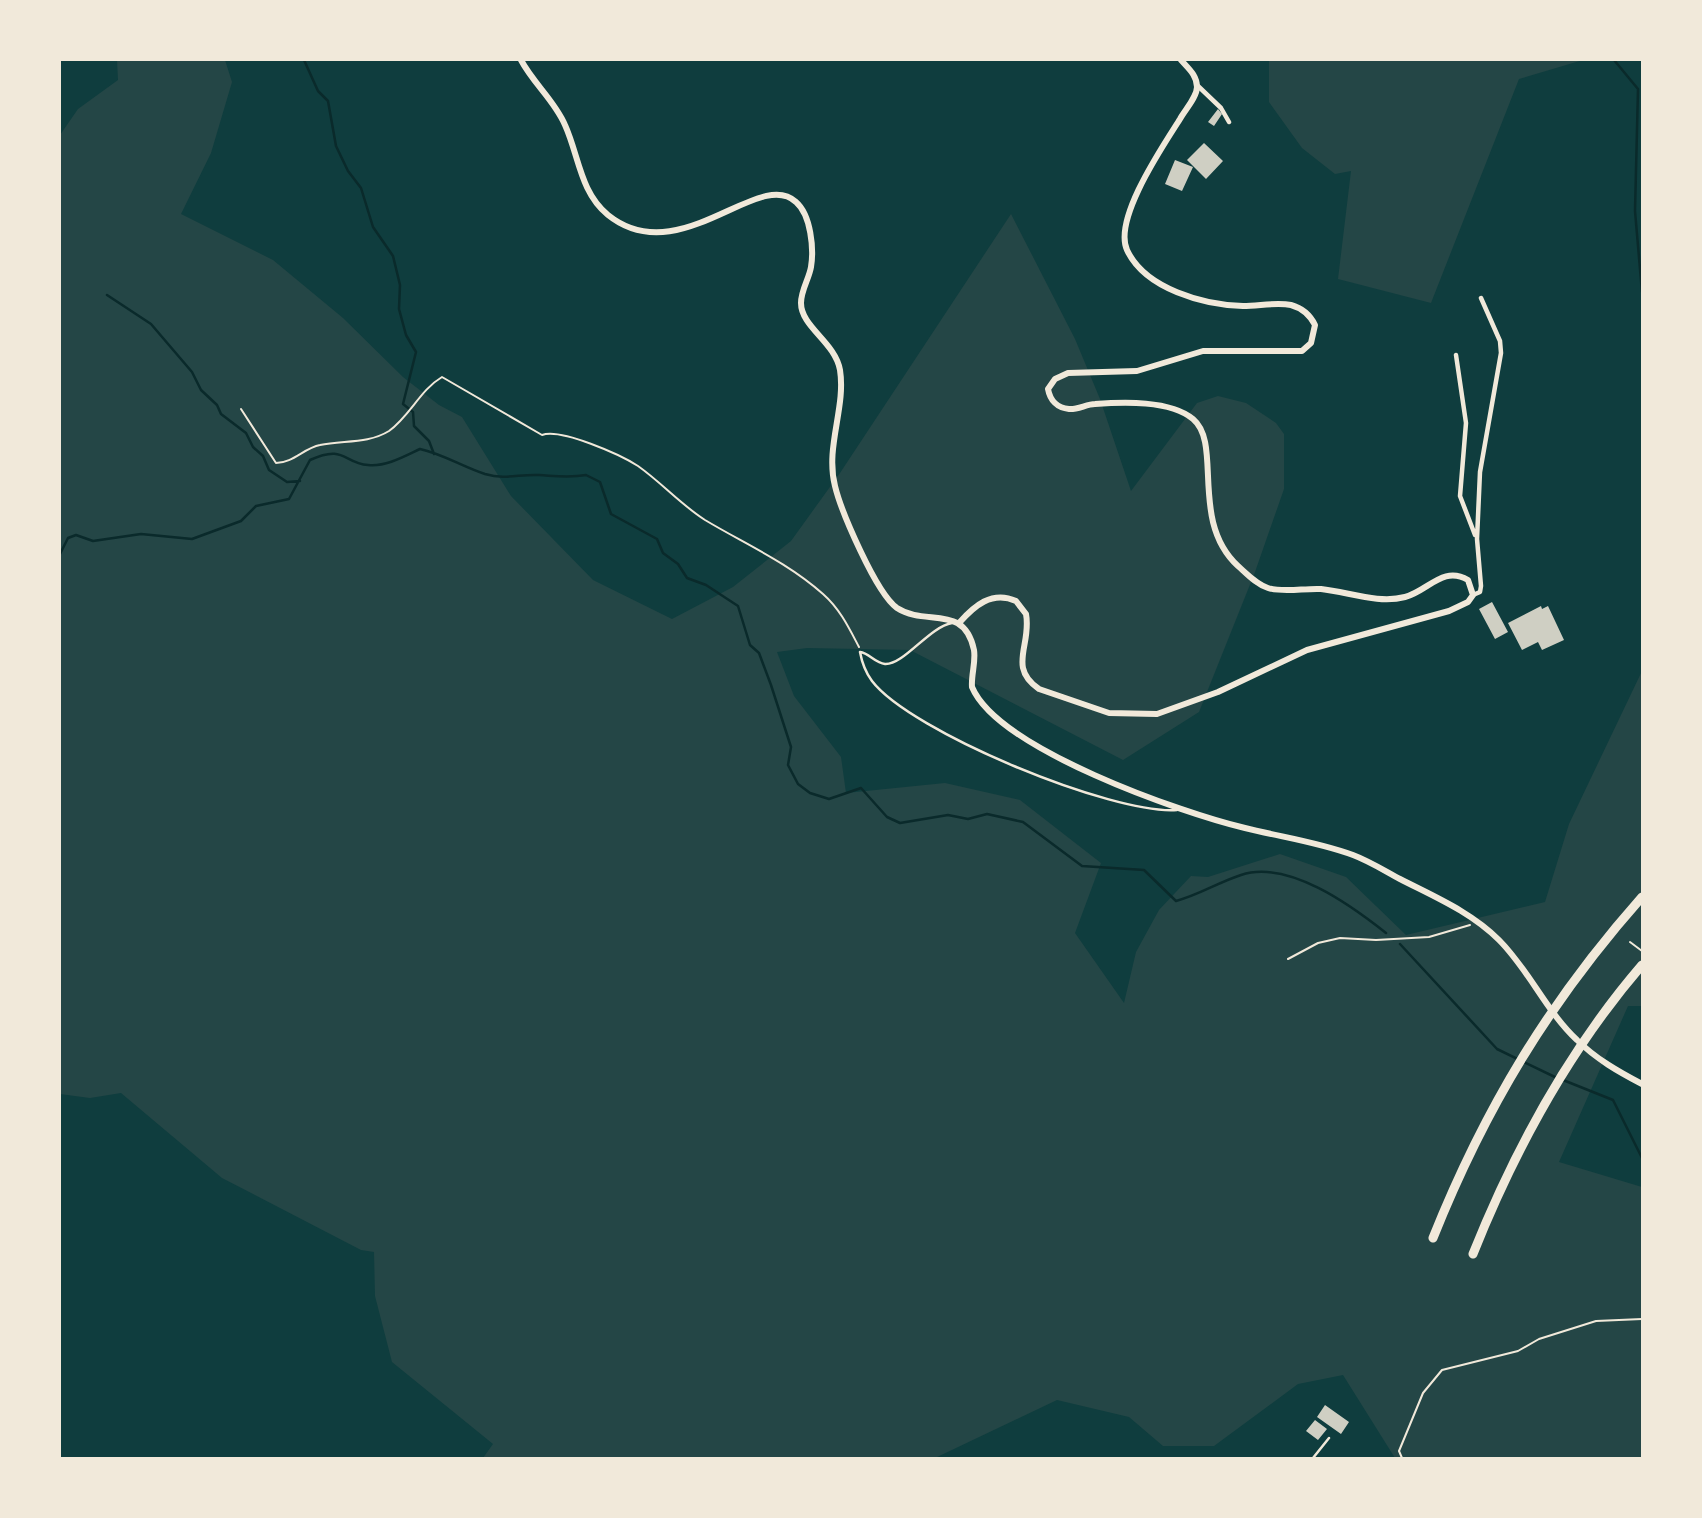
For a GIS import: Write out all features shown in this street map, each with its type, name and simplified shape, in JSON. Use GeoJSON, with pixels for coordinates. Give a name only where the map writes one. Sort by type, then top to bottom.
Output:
{"type":"FeatureCollection","features":[{"type":"Feature","properties":{"kind":"highway"},"geometry":{"type":"LineString","coordinates":[[1433,1238],[1460,1171],[1515,1065],[1595,950],[1643,897]]}},
{"type":"Feature","properties":{"kind":"highway"},"geometry":{"type":"LineString","coordinates":[[1473,1254],[1496,1198],[1536,1116],[1588,1034],[1643,965]]}},
{"type":"Feature","properties":{"kind":"street"},"geometry":{"type":"LineString","coordinates":[[521,60],[565,125],[589,192],[607,214],[630,228],[653,233],[684,230],[755,199],[770,196],[789,197],[800,205],[806,217],[812,252],[800,304],[808,322],[832,348],[839,369],[832,464],[839,500],[865,557],[893,604],[906,612],[959,623]]}},
{"type":"Feature","properties":{"kind":"street"},"geometry":{"type":"LineString","coordinates":[[1181,60],[1195,76],[1196,93],[1164,144],[1130,211],[1125,233],[1127,249],[1144,270],[1181,293],[1216,303],[1242,306],[1283,304],[1303,310],[1315,325],[1311,342],[1301,351],[1295,352],[1203,351],[1137,371],[1068,373],[1055,379],[1048,389],[1049,396],[1056,405],[1070,410],[1110,403],[1167,407],[1194,419],[1201,426],[1204,440],[1208,506],[1217,540],[1232,561],[1268,587],[1320,589],[1396,598],[1414,593],[1444,576],[1456,574],[1468,580],[1473,595]]}},
{"type":"Feature","properties":{"kind":"street"},"geometry":{"type":"LineString","coordinates":[[1197,86],[1222,108],[1229,122]]}},
{"type":"Feature","properties":{"kind":"street"},"geometry":{"type":"LineString","coordinates":[[959,623],[973,609],[993,598],[1016,601],[1022,606],[1028,623],[1022,667],[1030,683],[1039,690],[1109,713],[1141,716],[1157,714],[1218,692],[1307,650],[1449,611],[1468,602],[1473,595],[1480,593],[1481,586],[1477,539],[1480,472],[1501,353],[1500,341],[1481,298]]}},
{"type":"Feature","properties":{"kind":"street"},"geometry":{"type":"LineString","coordinates":[[1456,355],[1466,423],[1460,496],[1477,539]]}},
{"type":"Feature","properties":{"kind":"street"},"geometry":{"type":"LineString","coordinates":[[959,623],[975,654],[971,677],[974,692],[1007,725],[1076,768],[1243,828],[1317,843],[1356,856],[1449,903],[1481,923],[1511,954],[1575,1039],[1610,1067],[1643,1084]]}},
{"type":"Feature","properties":{"kind":"lane"},"geometry":{"type":"LineString","coordinates":[[862,651],[879,662],[891,663],[941,626],[959,623]]}},
{"type":"Feature","properties":{"kind":"lane"},"geometry":{"type":"LineString","coordinates":[[862,651],[862,662],[873,682],[895,701],[1010,765],[1038,778],[1129,807],[1174,811],[1185,808]]}},
{"type":"Feature","properties":{"kind":"lane"},"geometry":{"type":"LineString","coordinates":[[1313,1458],[1329,1438]]}},
{"type":"Feature","properties":{"kind":"path"},"geometry":{"type":"LineString","coordinates":[[241,410],[268,454],[276,463],[284,463],[320,445],[370,439],[387,432],[432,383],[442,377],[542,435],[558,434],[575,439],[635,464],[684,507],[781,561],[822,593],[845,620],[862,651]]}},
{"type":"Feature","properties":{"kind":"path"},"geometry":{"type":"LineString","coordinates":[[1288,959],[1318,943],[1340,938],[1376,940],[1429,937],[1481,923]]}},
{"type":"Feature","properties":{"kind":"path"},"geometry":{"type":"LineString","coordinates":[[1630,942],[1643,951]]}},
{"type":"Feature","properties":{"kind":"path"},"geometry":{"type":"LineString","coordinates":[[1402,1458],[1399,1451],[1423,1394],[1442,1370],[1518,1351],[1539,1339],[1596,1321],[1643,1319]]}},
{"type":"Feature","properties":{"kind":"shaded area"},"geometry":{"type":"Polygon","coordinates":[[[117,60],[225,60],[232,82],[211,153],[181,214],[273,260],[343,318],[403,377],[439,405],[462,417],[511,496],[593,580],[672,619],[733,587],[791,541],[840,473],[1011,214],[1075,339],[1100,399],[1131,491],[1197,403],[1218,396],[1246,403],[1276,423],[1284,434],[1284,489],[1255,572],[1199,712],[1123,760],[910,650],[807,648],[777,652],[794,696],[841,757],[846,793],[945,783],[1020,800],[1101,863],[1075,933],[1124,1003],[1136,952],[1159,910],[1191,876],[1208,877],[1280,854],[1346,877],[1406,935],[1545,902],[1569,824],[1642,671],[1642,1006],[1628,1006],[1559,1162],[1642,1187],[1642,1458],[1395,1458],[1343,1375],[1298,1384],[1214,1446],[1163,1446],[1129,1417],[1057,1400],[935,1458],[483,1458],[493,1444],[392,1362],[375,1296],[374,1252],[361,1250],[222,1178],[121,1093],[90,1098],[60,1094],[60,135],[78,109],[118,80],[117,60]]]}},
{"type":"Feature","properties":{"kind":"shaded area"},"geometry":{"type":"Polygon","coordinates":[[[1269,60],[1583,60],[1519,79],[1431,303],[1338,279],[1351,171],[1335,174],[1302,148],[1269,102],[1269,60]]]}},
{"type":"Feature","properties":{"kind":"building"},"geometry":{"type":"Polygon","coordinates":[[[1218,109],[1222,114],[1214,126],[1208,122],[1218,109]]]}},
{"type":"Feature","properties":{"kind":"building"},"geometry":{"type":"Polygon","coordinates":[[[1204,143],[1223,161],[1206,179],[1187,160],[1204,143]]]}},
{"type":"Feature","properties":{"kind":"building"},"geometry":{"type":"Polygon","coordinates":[[[1175,160],[1193,167],[1182,191],[1165,184],[1175,160]]]}},
{"type":"Feature","properties":{"kind":"building"},"geometry":{"type":"Polygon","coordinates":[[[1492,602],[1508,632],[1495,639],[1479,609],[1492,602]]]}},
{"type":"Feature","properties":{"kind":"building"},"geometry":{"type":"Polygon","coordinates":[[[1541,606],[1542,609],[1548,606],[1564,640],[1542,650],[1538,642],[1522,650],[1508,623],[1541,606]]]}},
{"type":"Feature","properties":{"kind":"building"},"geometry":{"type":"Polygon","coordinates":[[[1325,1405],[1349,1422],[1341,1434],[1317,1417],[1325,1405]]]}},
{"type":"Feature","properties":{"kind":"building"},"geometry":{"type":"Polygon","coordinates":[[[1315,1420],[1327,1429],[1318,1440],[1306,1431],[1315,1420]]]}},
{"type":"Feature","properties":{"kind":"waterway"},"geometry":{"type":"LineString","coordinates":[[304,60],[318,91],[328,101],[336,146],[348,171],[361,188],[373,227],[393,256],[400,285],[399,309],[406,335],[416,352],[403,404],[413,412],[414,426],[429,441],[434,454]]}},
{"type":"Feature","properties":{"kind":"waterway"},"geometry":{"type":"LineString","coordinates":[[1614,60],[1638,89],[1635,211],[1642,292]]}},
{"type":"Feature","properties":{"kind":"waterway"},"geometry":{"type":"LineString","coordinates":[[107,295],[151,324],[192,372],[201,390],[217,405],[221,414],[246,433],[253,447],[263,456],[269,470],[287,482],[300,481]]}},
{"type":"Feature","properties":{"kind":"waterway"},"geometry":{"type":"LineString","coordinates":[[60,554],[68,538],[76,535],[93,541],[141,534],[192,539],[241,521],[256,506],[289,499],[310,460],[330,454],[337,454],[360,464],[375,465],[420,449],[493,476],[586,475],[600,482],[611,514],[657,539],[663,553],[678,564],[687,578],[706,585],[738,606],[750,645],[759,653],[791,747],[788,765],[798,784],[810,793],[829,799],[861,788],[887,817],[900,823],[948,815],[968,819],[987,814],[1023,822],[1082,866],[1144,870],[1176,901],[1241,875],[1259,872],[1279,874],[1299,879],[1338,899],[1386,933]]}},
{"type":"Feature","properties":{"kind":"waterway"},"geometry":{"type":"LineString","coordinates":[[1400,944],[1497,1049],[1557,1078]]}},
{"type":"Feature","properties":{"kind":"waterway"},"geometry":{"type":"LineString","coordinates":[[1563,1080],[1613,1100],[1642,1158]]}}]}
